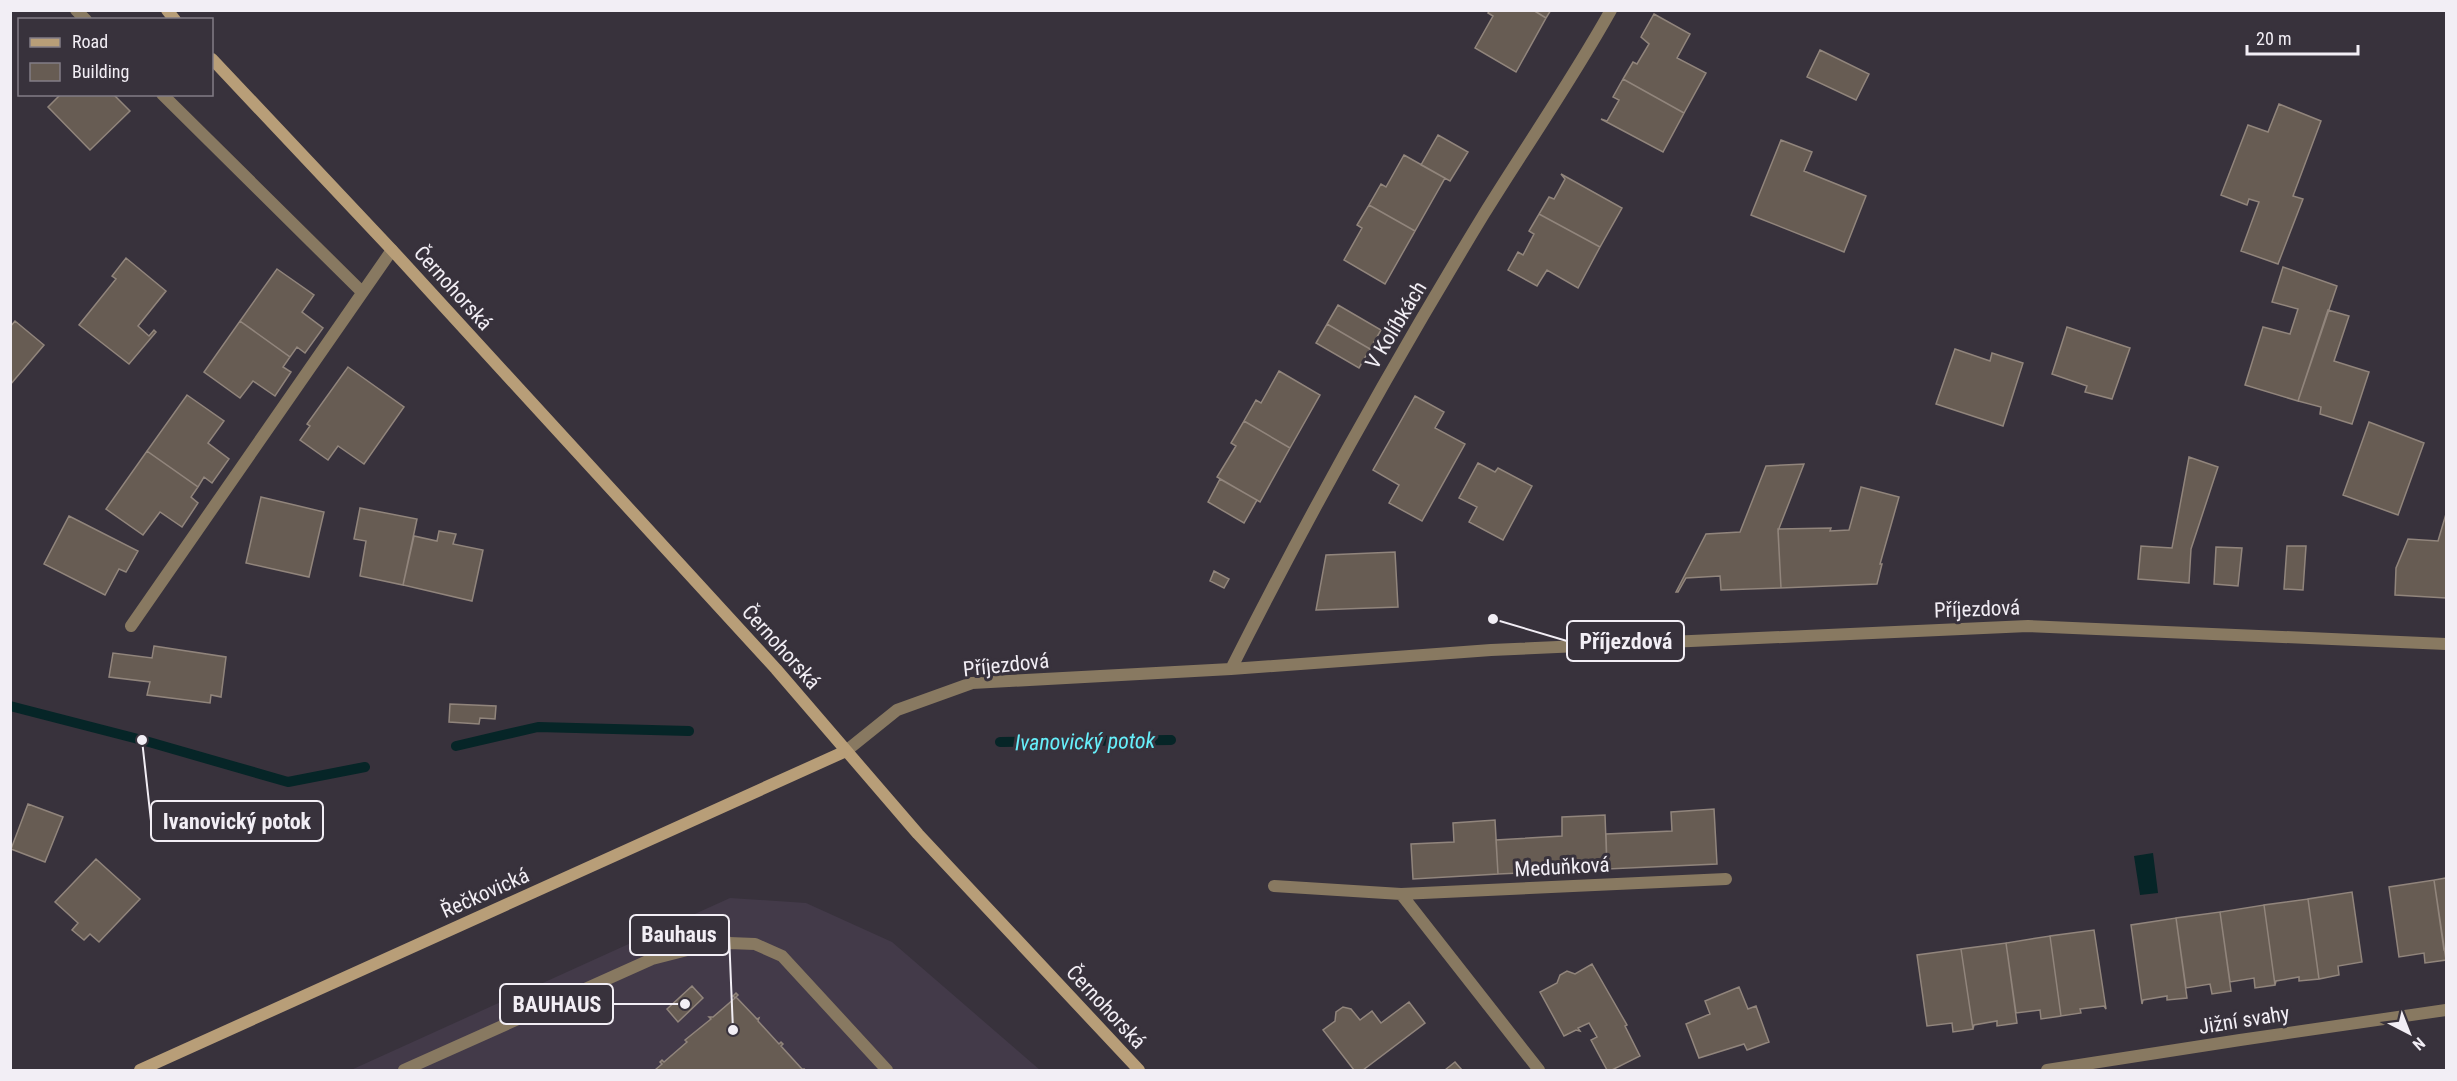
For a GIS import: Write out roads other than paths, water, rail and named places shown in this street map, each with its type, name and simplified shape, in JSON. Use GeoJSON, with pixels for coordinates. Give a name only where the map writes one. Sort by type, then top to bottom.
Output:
{"type":"FeatureCollection","features":[{"type":"Feature","properties":{"kind":"street","name":"V Kolíbkách"},"geometry":{"type":"LineString","coordinates":[[1231,669],[1272,585],[1376,396],[1484,214],[1611,10]]}},
{"type":"Feature","properties":{"kind":"street","name":"Černohorská"},"geometry":{"type":"LineString","coordinates":[[213,60],[392,250],[776,669],[918,834],[1139,1071]]}},
{"type":"Feature","properties":{"kind":"street"},"geometry":{"type":"LineString","coordinates":[[164,96],[362,292]]}},
{"type":"Feature","properties":{"kind":"street","name":"Černohorská"},"geometry":{"type":"LineString","coordinates":[[131,626],[392,250]]}},
{"type":"Feature","properties":{"kind":"street","name":"Příjezdová"},"geometry":{"type":"LineString","coordinates":[[846,751],[897,710],[972,683],[1231,669],[1491,650],[2028,626],[2446,644]]}},
{"type":"Feature","properties":{"kind":"street","name":"Řečkovická"},"geometry":{"type":"LineString","coordinates":[[140,1071],[846,751]]}},
{"type":"Feature","properties":{"kind":"street","name":"Meduňková"},"geometry":{"type":"LineString","coordinates":[[1274,886],[1401,894],[1726,879]]}},
{"type":"Feature","properties":{"kind":"street"},"geometry":{"type":"LineString","coordinates":[[1401,894],[1539,1071]]}},
{"type":"Feature","properties":{"kind":"street"},"geometry":{"type":"LineString","coordinates":[[404,1071],[652,959],[703,946],[729,943],[755,944],[782,956],[886,1071]]}},
{"type":"Feature","properties":{"kind":"street","name":"Jižní svahy"},"geometry":{"type":"LineString","coordinates":[[2047,1071],[2446,1010]]}},
{"type":"Feature","properties":{"kind":"waterway","name":"Ivanovický potok"},"geometry":{"type":"LineString","coordinates":[[10,706],[142,740],[288,782],[365,767]]}},
{"type":"Feature","properties":{"kind":"waterway","name":"Ivanovický potok"},"geometry":{"type":"LineString","coordinates":[[456,746],[538,727],[689,731]]}},
{"type":"Feature","properties":{"kind":"waterway","name":"Ivanovický potok"},"geometry":{"type":"LineString","coordinates":[[1000,742],[1171,740]]}},
{"type":"Feature","properties":{"kind":"place","name":"Příjezdová"},"geometry":{"type":"Point","coordinates":[1493,619]}},
{"type":"Feature","properties":{"kind":"place","name":"Ivanovický potok"},"geometry":{"type":"Point","coordinates":[142,740]}},
{"type":"Feature","properties":{"kind":"place","name":"BAUHAUS"},"geometry":{"type":"Point","coordinates":[685,1004]}},
{"type":"Feature","properties":{"kind":"place","name":"Bauhaus"},"geometry":{"type":"Point","coordinates":[733,1030]}}]}
